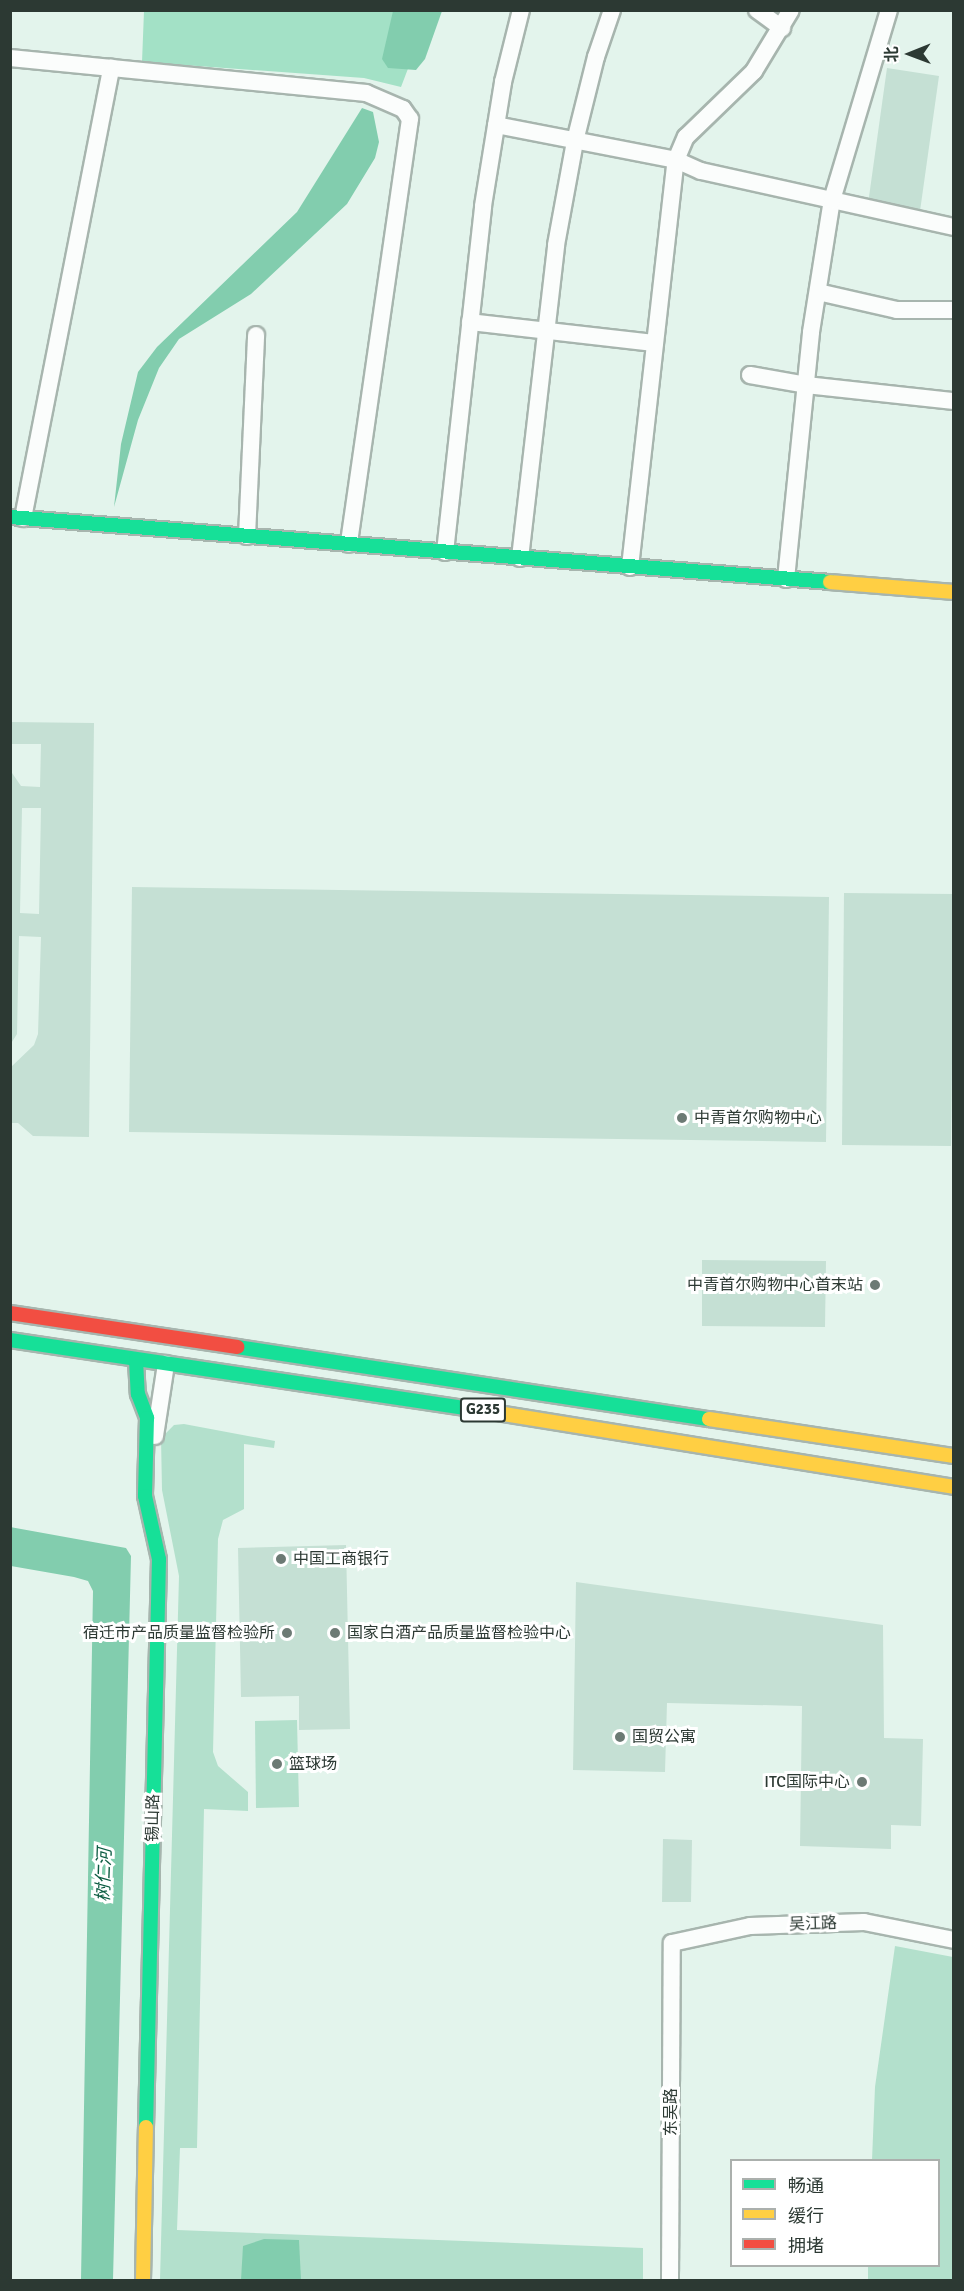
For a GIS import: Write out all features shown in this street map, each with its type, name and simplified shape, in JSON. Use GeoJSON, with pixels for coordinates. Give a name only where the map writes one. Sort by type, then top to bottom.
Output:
{"type":"FeatureCollection","features":[{"type":"Feature","properties":{"kind":"main road"},"geometry":{"type":"LineString","coordinates":[[17,518],[954,592]]}},
{"type":"Feature","properties":{"kind":"main road","name":"G235"},"geometry":{"type":"LineString","coordinates":[[10,1313],[954,1456]]}},
{"type":"Feature","properties":{"kind":"main road","name":"G235"},"geometry":{"type":"LineString","coordinates":[[10,1340],[422,1401],[954,1487]]}},
{"type":"Feature","properties":{"kind":"main road","name":"锡山路"},"geometry":{"type":"LineString","coordinates":[[135,1360],[138,1394],[147,1418],[145,1496],[159,1559],[143,2280]]}},
{"type":"Feature","properties":{"kind":"street"},"geometry":{"type":"LineString","coordinates":[[445,552],[470,321],[496,125],[521,10]]}},
{"type":"Feature","properties":{"kind":"street"},"geometry":{"type":"LineString","coordinates":[[520,558],[544,332],[575,141],[596,57],[612,10]]}},
{"type":"Feature","properties":{"kind":"street"},"geometry":{"type":"LineString","coordinates":[[757,10],[782,28]]}},
{"type":"Feature","properties":{"kind":"street"},"geometry":{"type":"LineString","coordinates":[[630,567],[676,160],[686,137],[754,71],[791,10]]}},
{"type":"Feature","properties":{"kind":"street"},"geometry":{"type":"LineString","coordinates":[[786,579],[806,385],[832,200],[889,10]]}},
{"type":"Feature","properties":{"kind":"street"},"geometry":{"type":"LineString","coordinates":[[10,58],[366,93],[403,109],[410,119],[349,544]]}},
{"type":"Feature","properties":{"kind":"street"},"geometry":{"type":"LineString","coordinates":[[17,518],[111,68]]}},
{"type":"Feature","properties":{"kind":"street"},"geometry":{"type":"LineString","coordinates":[[496,125],[676,160],[701,171],[954,227]]}},
{"type":"Feature","properties":{"kind":"street"},"geometry":{"type":"LineString","coordinates":[[818,292],[897,310],[954,310]]}},
{"type":"Feature","properties":{"kind":"street"},"geometry":{"type":"LineString","coordinates":[[470,321],[544,332],[655,343]]}},
{"type":"Feature","properties":{"kind":"street"},"geometry":{"type":"LineString","coordinates":[[247,536],[256,334]]}},
{"type":"Feature","properties":{"kind":"street"},"geometry":{"type":"LineString","coordinates":[[750,375],[806,385],[954,401]]}},
{"type":"Feature","properties":{"kind":"street","name":"锡山路"},"geometry":{"type":"LineString","coordinates":[[153,2280],[169,1559],[155,1501],[152,1466],[166,1364]]}},
{"type":"Feature","properties":{"kind":"street","name":"吴江路"},"geometry":{"type":"LineString","coordinates":[[672,1943],[750,1926],[864,1922],[954,1940]]}},
{"type":"Feature","properties":{"kind":"street","name":"东吴路"},"geometry":{"type":"LineString","coordinates":[[670,2280],[672,1943]]}},
{"type":"Feature","properties":{"kind":"shaded area"},"geometry":{"type":"Polygon","coordinates":[[[144,11],[430,11],[401,87],[364,78],[142,62],[144,11]]]}},
{"type":"Feature","properties":{"kind":"shaded area"},"geometry":{"type":"Polygon","coordinates":[[[184,1424],[275,1441],[274,1448],[244,1444],[244,1509],[223,1520],[218,1539],[213,1752],[218,1766],[248,1792],[248,1811],[204,1809],[197,2148],[180,2148],[177,2230],[643,2248],[643,2280],[160,2280],[179,1576],[162,1490],[161,1438],[174,1425],[184,1424]]]}},
{"type":"Feature","properties":{"kind":"shaded area","name":"篮球场"},"geometry":{"type":"Polygon","coordinates":[[[297,1720],[299,1807],[256,1808],[255,1721],[297,1720]]]}},
{"type":"Feature","properties":{"kind":"shaded area"},"geometry":{"type":"Polygon","coordinates":[[[895,1946],[953,1957],[953,2280],[868,2280],[868,2267],[940,2267],[940,2159],[872,2159],[875,2087],[895,1946]]]}},
{"type":"Feature","properties":{"kind":"water"},"geometry":{"type":"Polygon","coordinates":[[[393,11],[442,11],[425,59],[416,70],[388,68],[382,59],[393,11]]]}},
{"type":"Feature","properties":{"kind":"water"},"geometry":{"type":"Polygon","coordinates":[[[362,108],[373,112],[379,142],[375,158],[347,204],[251,294],[179,339],[159,368],[138,420],[114,507],[121,444],[138,372],[157,347],[297,212],[362,108]]]}},
{"type":"Feature","properties":{"kind":"water","name":"树仁河"},"geometry":{"type":"Polygon","coordinates":[[[10,1527],[126,1548],[131,1556],[113,2280],[81,2280],[93,1591],[88,1581],[11,1566],[10,1527]]]}},
{"type":"Feature","properties":{"kind":"water"},"geometry":{"type":"Polygon","coordinates":[[[264,2239],[299,2240],[301,2280],[241,2280],[243,2246],[264,2239]]]}},
{"type":"Feature","properties":{"kind":"building"},"geometry":{"type":"Polygon","coordinates":[[[887,68],[939,76],[920,211],[868,204],[887,68]]]}},
{"type":"Feature","properties":{"kind":"building"},"geometry":{"type":"Polygon","coordinates":[[[10,722],[94,723],[89,1137],[33,1136],[18,1123],[10,1123],[10,1068],[34,1045],[38,1034],[41,937],[19,936],[17,1034],[10,1045],[10,770],[21,786],[40,787],[41,744],[10,744],[10,722]],[[22,808],[20,913],[39,914],[41,808],[22,808]]]}},
{"type":"Feature","properties":{"kind":"building"},"geometry":{"type":"Polygon","coordinates":[[[132,887],[829,897],[826,1142],[129,1132],[132,887]]]}},
{"type":"Feature","properties":{"kind":"building"},"geometry":{"type":"Polygon","coordinates":[[[844,893],[954,894],[951,1146],[842,1145],[844,893]]]}},
{"type":"Feature","properties":{"kind":"building"},"geometry":{"type":"Polygon","coordinates":[[[702,1260],[826,1261],[825,1327],[702,1326],[702,1260]]]}},
{"type":"Feature","properties":{"kind":"building"},"geometry":{"type":"Polygon","coordinates":[[[346,1545],[350,1729],[299,1730],[299,1696],[241,1697],[238,1548],[346,1545]]]}},
{"type":"Feature","properties":{"kind":"building"},"geometry":{"type":"Polygon","coordinates":[[[576,1582],[883,1625],[884,1738],[923,1739],[921,1826],[891,1825],[891,1849],[800,1846],[802,1706],[667,1703],[665,1772],[573,1770],[576,1582]]]}},
{"type":"Feature","properties":{"kind":"building"},"geometry":{"type":"Polygon","coordinates":[[[663,1839],[692,1840],[691,1902],[662,1902],[663,1839]]]}},
{"type":"Feature","properties":{"kind":"traffic: fast"},"geometry":{"type":"LineString","coordinates":[[10,517],[830,582]]}},
{"type":"Feature","properties":{"kind":"traffic: fast"},"geometry":{"type":"LineString","coordinates":[[10,1340],[479,1410]]}},
{"type":"Feature","properties":{"kind":"traffic: fast"},"geometry":{"type":"LineString","coordinates":[[237,1347],[709,1419]]}},
{"type":"Feature","properties":{"kind":"traffic: fast"},"geometry":{"type":"LineString","coordinates":[[136,1360],[138,1394],[147,1418],[145,1496],[159,1559],[146,2127]]}},
{"type":"Feature","properties":{"kind":"traffic: slow"},"geometry":{"type":"LineString","coordinates":[[830,582],[954,592]]}},
{"type":"Feature","properties":{"kind":"traffic: slow"},"geometry":{"type":"LineString","coordinates":[[479,1410],[954,1487]]}},
{"type":"Feature","properties":{"kind":"traffic: slow"},"geometry":{"type":"LineString","coordinates":[[709,1419],[954,1456]]}},
{"type":"Feature","properties":{"kind":"traffic: slow"},"geometry":{"type":"LineString","coordinates":[[143,2280],[146,2127]]}},
{"type":"Feature","properties":{"kind":"traffic: jam"},"geometry":{"type":"LineString","coordinates":[[10,1313],[237,1347]]}},
{"type":"Feature","properties":{"kind":"place","name":"中青首尔购物中心"},"geometry":{"type":"Point","coordinates":[682,1118]}},
{"type":"Feature","properties":{"kind":"place","name":"中青首尔购物中心首末站"},"geometry":{"type":"Point","coordinates":[875,1285]}},
{"type":"Feature","properties":{"kind":"place","name":"中国工商银行"},"geometry":{"type":"Point","coordinates":[281,1559]}},
{"type":"Feature","properties":{"kind":"place","name":"宿迁市产品质量监督检验所"},"geometry":{"type":"Point","coordinates":[287,1633]}},
{"type":"Feature","properties":{"kind":"place","name":"国家白酒产品质量监督检验中心"},"geometry":{"type":"Point","coordinates":[335,1633]}},
{"type":"Feature","properties":{"kind":"place","name":"国贸公寓"},"geometry":{"type":"Point","coordinates":[620,1737]}},
{"type":"Feature","properties":{"kind":"place","name":"篮球场"},"geometry":{"type":"Point","coordinates":[277,1764]}},
{"type":"Feature","properties":{"kind":"place","name":"ITC国际中心"},"geometry":{"type":"Point","coordinates":[862,1782]}}]}
